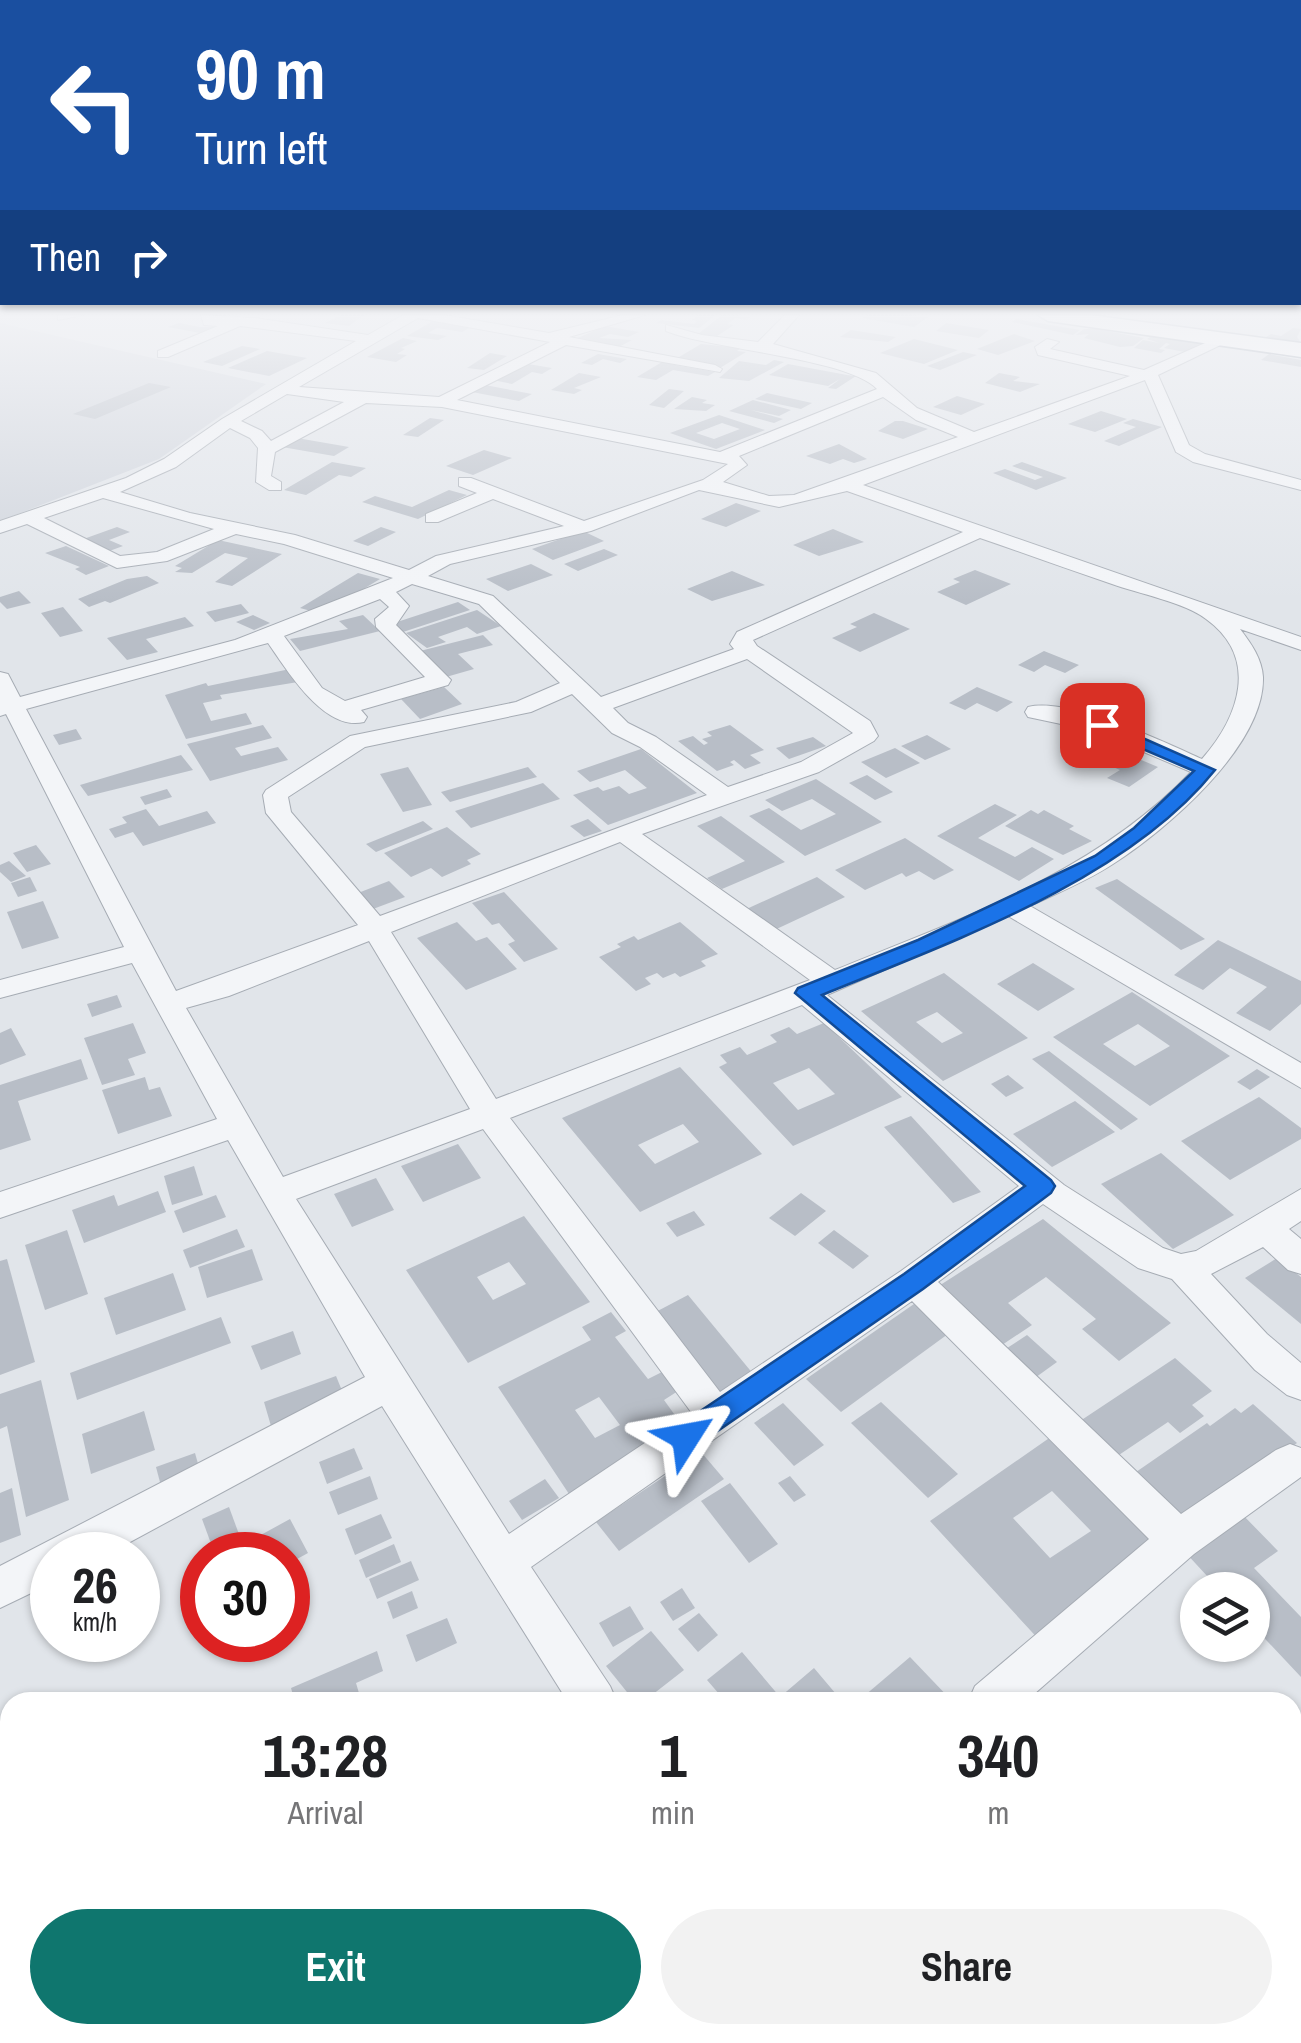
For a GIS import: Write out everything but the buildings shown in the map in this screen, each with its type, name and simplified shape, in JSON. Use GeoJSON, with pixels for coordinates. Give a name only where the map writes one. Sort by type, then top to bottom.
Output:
{"type":"FeatureCollection","features":[{"type":"Feature","properties":{"kind":"street"},"geometry":{"type":"LineString","coordinates":[[0,526],[102,492],[170,463],[247,410]]}},
{"type":"Feature","properties":{"kind":"street"},"geometry":{"type":"LineString","coordinates":[[268,450],[340,410]]}},
{"type":"Feature","properties":{"kind":"street"},"geometry":{"type":"LineString","coordinates":[[486,410],[724,456],[738,465],[709,483],[584,527],[442,560],[383,591],[272,634],[152,672],[4,698],[236,1125],[389,1384],[588,1692]]}},
{"type":"Feature","properties":{"kind":"street"},"geometry":{"type":"LineString","coordinates":[[724,456],[837,410]]}},
{"type":"Feature","properties":{"kind":"street"},"geometry":{"type":"LineString","coordinates":[[913,410],[937,427],[975,437]]}},
{"type":"Feature","properties":{"kind":"street"},"geometry":{"type":"LineString","coordinates":[[709,483],[776,503],[844,484],[1052,410]]}},
{"type":"Feature","properties":{"kind":"street"},"geometry":{"type":"LineString","coordinates":[[1166,410],[1182,448],[1199,458],[1301,485]]}},
{"type":"Feature","properties":{"kind":"street"},"geometry":{"type":"LineString","coordinates":[[228,422],[258,433],[268,450],[269,465],[262,478],[275,486]]}},
{"type":"Feature","properties":{"kind":"street"},"geometry":{"type":"LineString","coordinates":[[465,482],[584,527]]}},
{"type":"Feature","properties":{"kind":"street"},"geometry":{"type":"LineString","coordinates":[[844,484],[1301,644]]}},
{"type":"Feature","properties":{"kind":"street"},"geometry":{"type":"LineString","coordinates":[[102,492],[409,577],[496,606],[620,728],[648,742],[725,796]]}},
{"type":"Feature","properties":{"kind":"street"},"geometry":{"type":"LineString","coordinates":[[432,518],[494,492]]}},
{"type":"Feature","properties":{"kind":"street"},"geometry":{"type":"LineString","coordinates":[[29,518],[117,562],[160,558],[236,528]]}},
{"type":"Feature","properties":{"kind":"street"},"geometry":{"type":"LineString","coordinates":[[168,1003],[218,989],[624,832],[810,767],[866,736],[862,726],[748,651],[741,644],[744,636],[982,530]]}},
{"type":"Feature","properties":{"kind":"street"},"geometry":{"type":"LineString","coordinates":[[342,709],[440,680],[386,627],[384,619],[398,612],[399,606],[383,591]]}},
{"type":"Feature","properties":{"kind":"street"},"geometry":{"type":"LineString","coordinates":[[277,1193],[819,988],[1102,860],[1141,832],[1206,770],[1243,716],[1252,682],[1240,642],[1214,615]]}},
{"type":"Feature","properties":{"kind":"street"},"geometry":{"type":"LineString","coordinates":[[272,634],[314,693],[360,719],[363,733],[275,795],[275,804],[375,928],[490,1115],[716,1416]]}},
{"type":"Feature","properties":{"kind":"street"},"geometry":{"type":"LineString","coordinates":[[595,707],[748,651]]}},
{"type":"Feature","properties":{"kind":"street"},"geometry":{"type":"LineString","coordinates":[[358,740],[417,732],[522,707],[577,684]]}},
{"type":"Feature","properties":{"kind":"street"},"geometry":{"type":"LineString","coordinates":[[1036,712],[1064,714],[1102,725],[1206,770]]}},
{"type":"Feature","properties":{"kind":"street"},"geometry":{"type":"LineString","coordinates":[[624,832],[819,988],[1042,1186],[1144,1256],[1184,1268],[1266,1230],[1301,1202]]}},
{"type":"Feature","properties":{"kind":"street"},"geometry":{"type":"LineString","coordinates":[[1009,905],[1301,1077]]}},
{"type":"Feature","properties":{"kind":"street"},"geometry":{"type":"LineString","coordinates":[[0,989],[140,952]]}},
{"type":"Feature","properties":{"kind":"street"},"geometry":{"type":"LineString","coordinates":[[0,1205],[236,1125]]}},
{"type":"Feature","properties":{"kind":"street"},"geometry":{"type":"LineString","coordinates":[[503,1562],[914,1282],[1042,1186]]}},
{"type":"Feature","properties":{"kind":"street"},"geometry":{"type":"LineString","coordinates":[[1266,1230],[1301,1260]]}},
{"type":"Feature","properties":{"kind":"street"},"geometry":{"type":"LineString","coordinates":[[1184,1268],[1232,1324],[1301,1384]]}},
{"type":"Feature","properties":{"kind":"street"},"geometry":{"type":"LineString","coordinates":[[914,1282],[1179,1540]]}},
{"type":"Feature","properties":{"kind":"street"},"geometry":{"type":"LineString","coordinates":[[109,1532],[389,1384]]}},
{"type":"Feature","properties":{"kind":"street"},"geometry":{"type":"LineString","coordinates":[[1003,1692],[1179,1540],[1297,1462]]}},
{"type":"Feature","properties":{"kind":"street"},"geometry":{"type":"LineString","coordinates":[[0,1588],[30,1573]]}},
{"type":"Feature","properties":{"kind":"shaded area"},"geometry":{"type":"Polygon","coordinates":[[[0,410],[228,410],[159,459],[0,521],[0,410]]]}},
{"type":"Feature","properties":{"kind":"route"},"geometry":{"type":"LineString","coordinates":[[686,1437],[914,1282],[1042,1186],[806,993],[926,945],[1102,860],[1141,832],[1206,770],[1102,725]]}}]}
